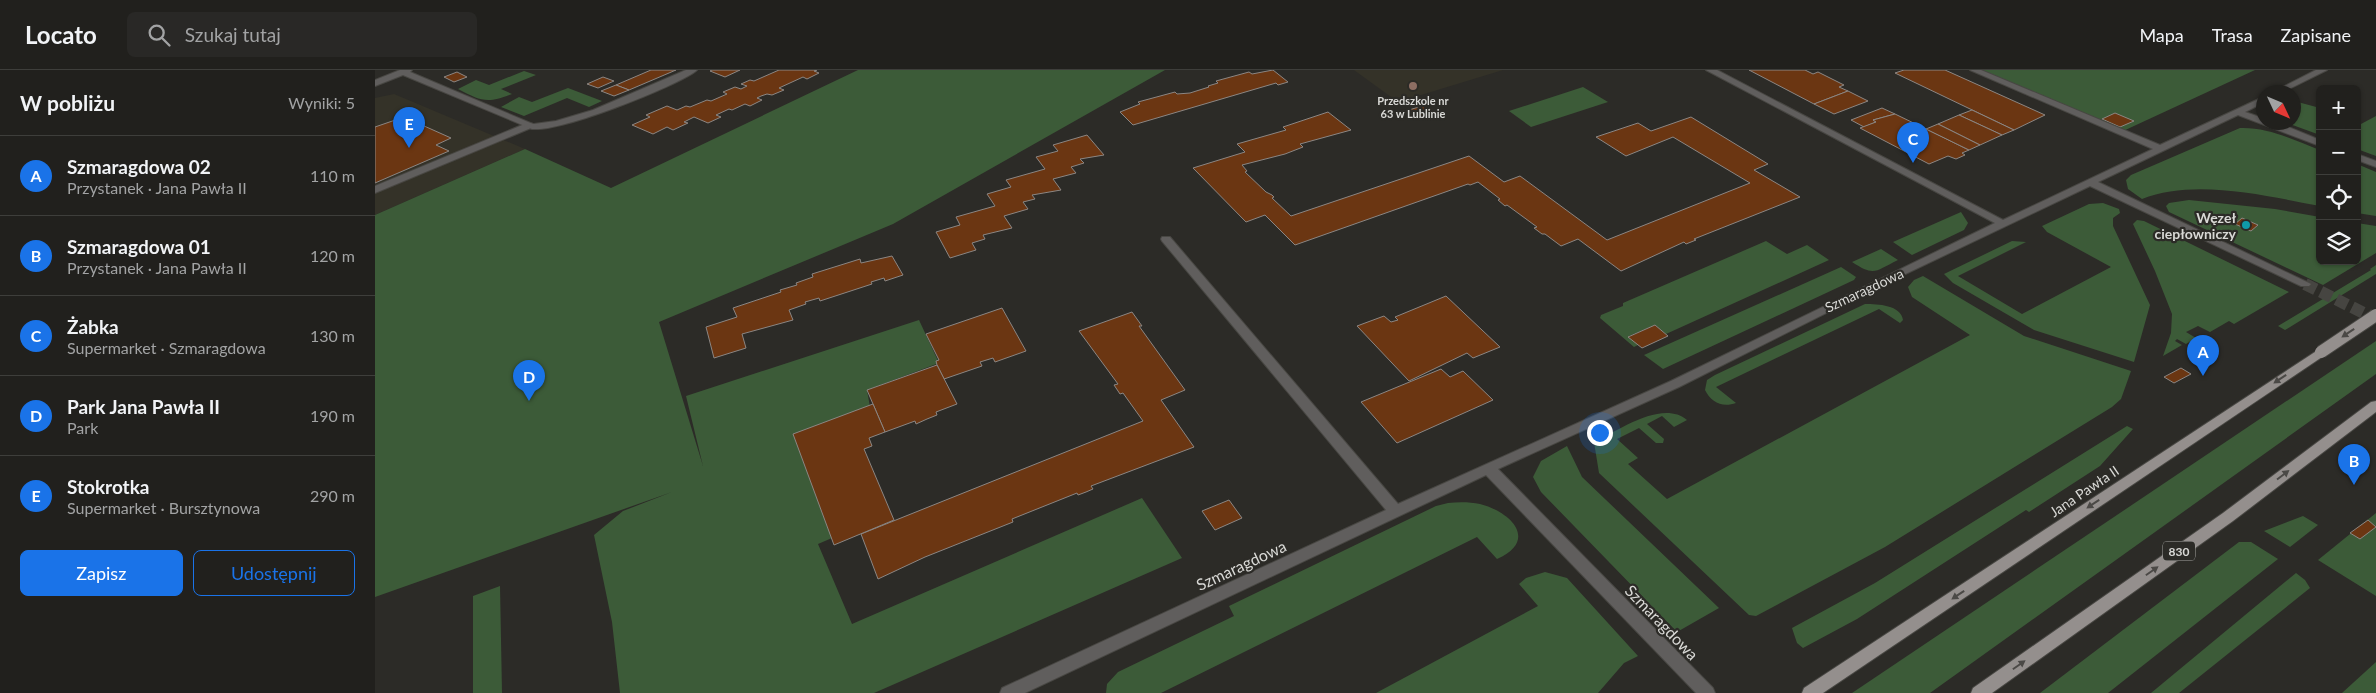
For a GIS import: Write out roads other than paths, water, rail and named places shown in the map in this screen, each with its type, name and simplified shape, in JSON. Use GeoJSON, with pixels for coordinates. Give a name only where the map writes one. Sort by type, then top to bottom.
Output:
{"type":"FeatureCollection","features":[{"type":"Feature","properties":{"kind":"main road","name":"Jana Pawła II"},"geometry":{"type":"LineString","coordinates":[[1809,693],[2376,315]]}},
{"type":"Feature","properties":{"kind":"main road","name":"830"},"geometry":{"type":"LineString","coordinates":[[1979,693],[2228,517],[2376,405]]}},
{"type":"Feature","properties":{"kind":"street"},"geometry":{"type":"LineString","coordinates":[[375,190],[401,176],[533,126],[553,125],[588,114],[693,70]]}},
{"type":"Feature","properties":{"kind":"street"},"geometry":{"type":"LineString","coordinates":[[1710,70],[2004,224]]}},
{"type":"Feature","properties":{"kind":"street"},"geometry":{"type":"LineString","coordinates":[[1974,70],[2161,149]]}},
{"type":"Feature","properties":{"kind":"street"},"geometry":{"type":"LineString","coordinates":[[2292,85],[2323,70]]}},
{"type":"Feature","properties":{"kind":"street"},"geometry":{"type":"LineString","coordinates":[[375,83],[406,71],[533,126]]}},
{"type":"Feature","properties":{"kind":"street","name":"Szmaragdowa"},"geometry":{"type":"LineString","coordinates":[[1008,693],[1488,468],[1675,384],[1781,329],[2256,104]]}},
{"type":"Feature","properties":{"kind":"street"},"geometry":{"type":"LineString","coordinates":[[2240,112],[2256,118]]}},
{"type":"Feature","properties":{"kind":"street"},"geometry":{"type":"LineString","coordinates":[[2286,130],[2316,141]]}},
{"type":"Feature","properties":{"kind":"street"},"geometry":{"type":"LineString","coordinates":[[2361,158],[2376,164]]}},
{"type":"Feature","properties":{"kind":"street"},"geometry":{"type":"LineString","coordinates":[[2091,183],[2305,284]]}},
{"type":"Feature","properties":{"kind":"street"},"geometry":{"type":"LineString","coordinates":[[1166,239],[1396,512]]}},
{"type":"Feature","properties":{"kind":"street","name":"Szmaragdowa"},"geometry":{"type":"LineString","coordinates":[[1488,468],[1707,693]]}},
{"type":"Feature","properties":{"kind":"tunnel"},"geometry":{"type":"LineString","coordinates":[[2305,284],[2376,319]]}},
{"type":"Feature","properties":{"kind":"place","name":"Przedszkole nr 63 w Lublinie"},"geometry":{"type":"Point","coordinates":[1413,86]}},
{"type":"Feature","properties":{"kind":"place","name":"Stokrotka"},"geometry":{"type":"Point","coordinates":[409,148]}},
{"type":"Feature","properties":{"kind":"place","name":"Żabka"},"geometry":{"type":"Point","coordinates":[1913,163]}},
{"type":"Feature","properties":{"kind":"place","name":"Węzeł ciepłowniczy"},"geometry":{"type":"Point","coordinates":[2246,225]}},
{"type":"Feature","properties":{"kind":"place","name":"Szmaragdowa 02"},"geometry":{"type":"Point","coordinates":[2203,376]}},
{"type":"Feature","properties":{"kind":"place","name":"Park Jana Pawła II"},"geometry":{"type":"Point","coordinates":[529,401]}},
{"type":"Feature","properties":{"kind":"place","name":"Szmaragdowa 01"},"geometry":{"type":"Point","coordinates":[2354,485]}}]}
